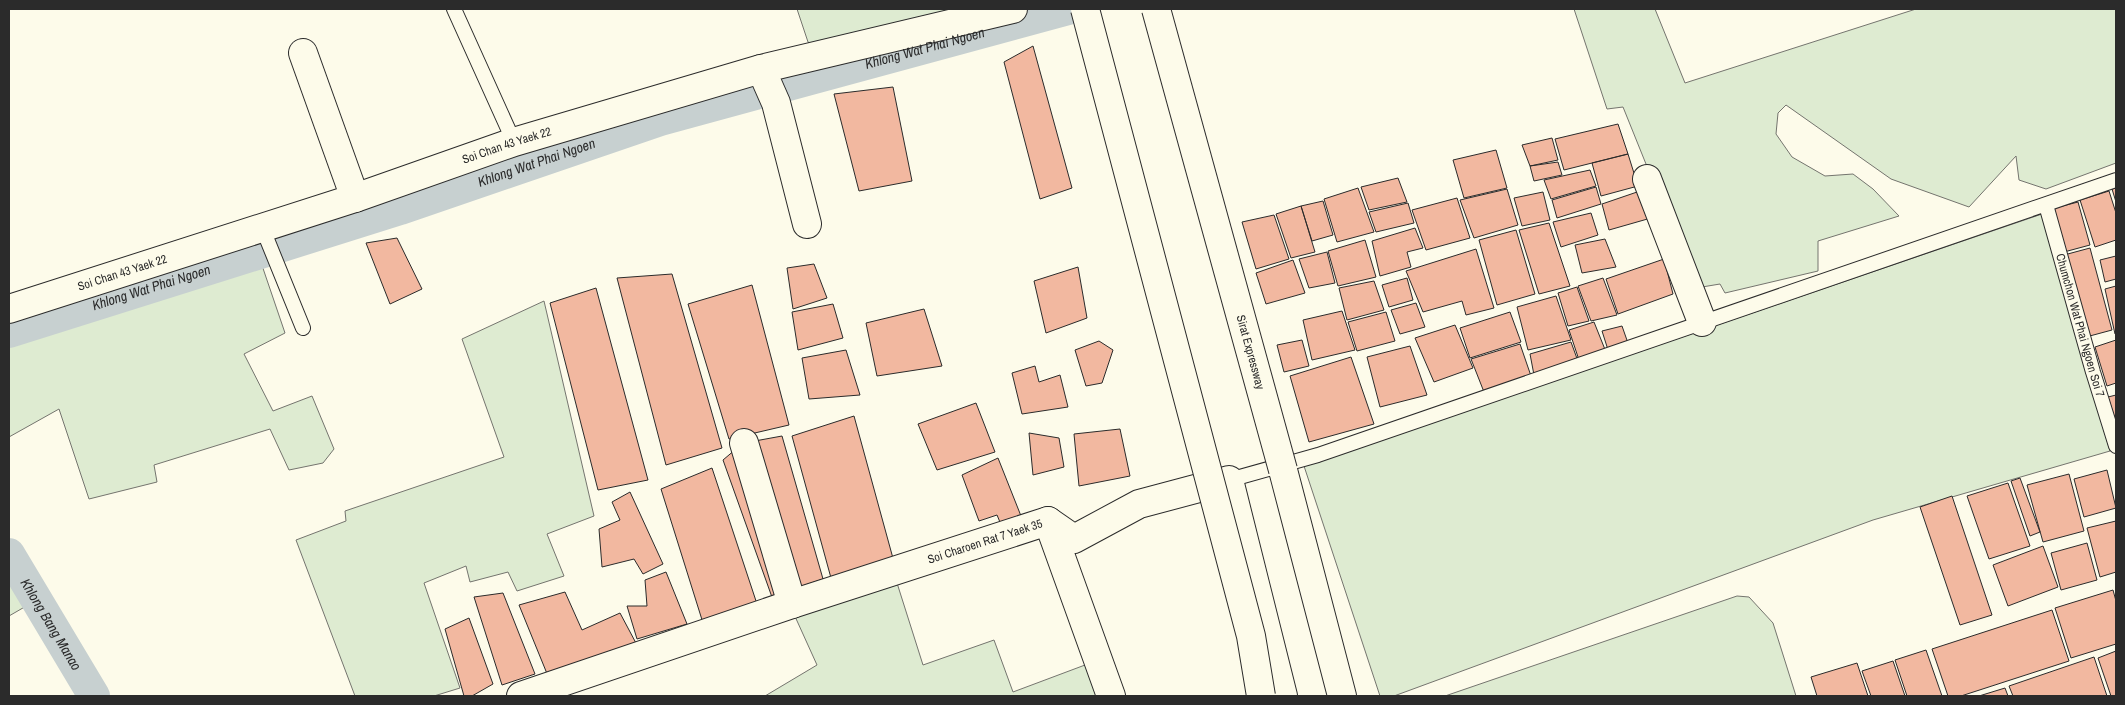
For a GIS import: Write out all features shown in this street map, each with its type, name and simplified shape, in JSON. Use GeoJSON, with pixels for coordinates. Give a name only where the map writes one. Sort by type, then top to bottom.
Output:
{"type":"FeatureCollection","features":[{"type":"Feature","properties":{"kind":"main road","name":"Soi Chan 43 Yaek 22"},"geometry":{"type":"LineString","coordinates":[[9,309],[355,198],[514,142],[761,69],[1013,9]]}},
{"type":"Feature","properties":{"kind":"main road"},"geometry":{"type":"LineString","coordinates":[[1084,9],[1250,636],[1261,696]]}},
{"type":"Feature","properties":{"kind":"main road","name":"Sirat Expressway"},"geometry":{"type":"LineString","coordinates":[[1156,9],[1325,624],[1342,696]]}},
{"type":"Feature","properties":{"kind":"main road"},"geometry":{"type":"LineString","coordinates":[[303,53],[355,198]]}},
{"type":"Feature","properties":{"kind":"main road"},"geometry":{"type":"LineString","coordinates":[[761,69],[776,103],[807,224]]}},
{"type":"Feature","properties":{"kind":"main road"},"geometry":{"type":"LineString","coordinates":[[1647,179],[1702,322]]}},
{"type":"Feature","properties":{"kind":"main road"},"geometry":{"type":"LineString","coordinates":[[744,443],[792,604]]}},
{"type":"Feature","properties":{"kind":"main road"},"geometry":{"type":"LineString","coordinates":[[1229,480],[1283,696]]}},
{"type":"Feature","properties":{"kind":"main road","name":"Soi Charoen Rat 7 Yaek 35"},"geometry":{"type":"LineString","coordinates":[[521,696],[792,604],[1048,521],[1074,539],[1139,504],[1229,480]]}},
{"type":"Feature","properties":{"kind":"main road"},"geometry":{"type":"LineString","coordinates":[[1048,521],[1111,696]]}},
{"type":"Feature","properties":{"kind":"lane"},"geometry":{"type":"LineString","coordinates":[[454,9],[471,51],[514,142]]}},
{"type":"Feature","properties":{"kind":"lane"},"geometry":{"type":"LineString","coordinates":[[1229,480],[1328,452],[1553,376],[1702,322],[2116,180]]}},
{"type":"Feature","properties":{"kind":"lane","name":"Chumchon Wat Phai Ngoen Soi 7"},"geometry":{"type":"LineString","coordinates":[[2046,205],[2116,446]]}},
{"type":"Feature","properties":{"kind":"lane"},"geometry":{"type":"LineString","coordinates":[[262,227],[303,328]]}},
{"type":"Feature","properties":{"kind":"green space"},"geometry":{"type":"Polygon","coordinates":[[[797,9],[987,9],[820,51],[808,42],[797,9]]]}},
{"type":"Feature","properties":{"kind":"green space"},"geometry":{"type":"Polygon","coordinates":[[[1574,9],[1655,9],[1685,83],[1916,9],[2116,9],[2116,163],[2046,189],[2019,180],[2016,156],[1969,207],[1891,179],[1786,105],[1778,113],[1776,134],[1792,157],[1825,176],[1853,174],[1873,189],[1899,216],[1818,241],[1818,271],[1725,293],[1720,284],[1696,288],[1623,107],[1607,109],[1574,9]]]}},
{"type":"Feature","properties":{"kind":"green space"},"geometry":{"type":"Polygon","coordinates":[[[2042,214],[2110,451],[1873,520],[1394,696],[1380,696],[1304,466],[2042,214]]]}},
{"type":"Feature","properties":{"kind":"green space"},"geometry":{"type":"Polygon","coordinates":[[[253,239],[285,333],[244,354],[273,411],[312,396],[334,449],[323,463],[289,470],[270,429],[154,465],[157,482],[89,499],[59,409],[9,437],[9,324],[253,239]]]}},
{"type":"Feature","properties":{"kind":"green space"},"geometry":{"type":"Polygon","coordinates":[[[544,301],[594,516],[547,534],[564,576],[517,591],[508,572],[470,582],[466,566],[424,583],[460,688],[434,696],[355,696],[296,540],[346,521],[345,511],[504,457],[462,339],[544,301]]]}},
{"type":"Feature","properties":{"kind":"green space"},"geometry":{"type":"Polygon","coordinates":[[[9,574],[28,605],[9,616],[9,574]]]}},
{"type":"Feature","properties":{"kind":"green space"},"geometry":{"type":"Polygon","coordinates":[[[897,583],[923,665],[994,640],[1013,692],[1093,662],[1106,696],[765,696],[817,665],[793,612],[897,583]]]}},
{"type":"Feature","properties":{"kind":"green space"},"geometry":{"type":"Polygon","coordinates":[[[1737,596],[1749,597],[1773,623],[1796,696],[1445,696],[1737,596]]]}},
{"type":"Feature","properties":{"kind":"building"},"geometry":{"type":"Polygon","coordinates":[[[1033,46],[1072,188],[1040,199],[1004,62],[1033,46]]]}},
{"type":"Feature","properties":{"kind":"building"},"geometry":{"type":"Polygon","coordinates":[[[893,87],[912,181],[859,191],[834,94],[893,87]]]}},
{"type":"Feature","properties":{"kind":"building"},"geometry":{"type":"Polygon","coordinates":[[[1618,124],[1628,154],[1564,170],[1555,139],[1618,124]]]}},
{"type":"Feature","properties":{"kind":"building"},"geometry":{"type":"Polygon","coordinates":[[[1552,138],[1558,160],[1530,166],[1522,145],[1552,138]]]}},
{"type":"Feature","properties":{"kind":"building"},"geometry":{"type":"Polygon","coordinates":[[[1496,150],[1507,188],[1464,198],[1453,160],[1496,150]]]}},
{"type":"Feature","properties":{"kind":"building"},"geometry":{"type":"Polygon","coordinates":[[[1628,154],[1638,186],[1601,196],[1592,163],[1628,154]]]}},
{"type":"Feature","properties":{"kind":"building"},"geometry":{"type":"Polygon","coordinates":[[[1558,162],[1562,175],[1534,181],[1530,166],[1558,162]]]}},
{"type":"Feature","properties":{"kind":"building"},"geometry":{"type":"Polygon","coordinates":[[[1590,170],[1596,186],[1551,199],[1544,180],[1590,170]]]}},
{"type":"Feature","properties":{"kind":"building"},"geometry":{"type":"Polygon","coordinates":[[[1398,178],[1407,202],[1369,210],[1361,187],[1398,178]]]}},
{"type":"Feature","properties":{"kind":"building"},"geometry":{"type":"Polygon","coordinates":[[[1596,187],[1601,204],[1557,218],[1552,200],[1596,187]]]}},
{"type":"Feature","properties":{"kind":"building"},"geometry":{"type":"Polygon","coordinates":[[[1358,188],[1374,232],[1337,242],[1324,199],[1358,188]]]}},
{"type":"Feature","properties":{"kind":"building"},"geometry":{"type":"Polygon","coordinates":[[[2116,188],[2116,202],[2112,189],[2116,188]]]}},
{"type":"Feature","properties":{"kind":"building"},"geometry":{"type":"Polygon","coordinates":[[[1507,189],[1518,225],[1474,238],[1460,200],[1507,189]]]}},
{"type":"Feature","properties":{"kind":"building"},"geometry":{"type":"Polygon","coordinates":[[[1640,191],[1651,218],[1609,230],[1602,204],[1640,191]]]}},
{"type":"Feature","properties":{"kind":"building"},"geometry":{"type":"Polygon","coordinates":[[[2109,191],[2116,213],[2116,240],[2095,247],[2080,200],[2109,191]]]}},
{"type":"Feature","properties":{"kind":"building"},"geometry":{"type":"Polygon","coordinates":[[[1543,192],[1550,220],[1522,226],[1514,198],[1543,192]]]}},
{"type":"Feature","properties":{"kind":"building"},"geometry":{"type":"Polygon","coordinates":[[[1457,198],[1470,238],[1426,250],[1412,210],[1457,198]]]}},
{"type":"Feature","properties":{"kind":"building"},"geometry":{"type":"Polygon","coordinates":[[[1323,201],[1333,235],[1312,241],[1301,206],[1323,201]]]}},
{"type":"Feature","properties":{"kind":"building"},"geometry":{"type":"Polygon","coordinates":[[[2078,202],[2090,245],[2064,252],[2051,209],[2078,202]]]}},
{"type":"Feature","properties":{"kind":"building"},"geometry":{"type":"Polygon","coordinates":[[[1408,203],[1414,223],[1376,232],[1369,212],[1408,203]]]}},
{"type":"Feature","properties":{"kind":"building"},"geometry":{"type":"Polygon","coordinates":[[[1301,206],[1315,252],[1291,258],[1276,214],[1301,206]]]}},
{"type":"Feature","properties":{"kind":"building"},"geometry":{"type":"Polygon","coordinates":[[[1591,213],[1598,235],[1561,247],[1553,222],[1591,213]]]}},
{"type":"Feature","properties":{"kind":"building"},"geometry":{"type":"Polygon","coordinates":[[[1274,215],[1289,259],[1256,269],[1242,222],[1274,215]]]}},
{"type":"Feature","properties":{"kind":"building"},"geometry":{"type":"Polygon","coordinates":[[[1549,223],[1570,286],[1539,294],[1519,230],[1549,223]]]}},
{"type":"Feature","properties":{"kind":"building"},"geometry":{"type":"Polygon","coordinates":[[[1415,228],[1423,248],[1407,252],[1411,267],[1380,276],[1372,241],[1415,228]]]}},
{"type":"Feature","properties":{"kind":"building"},"geometry":{"type":"Polygon","coordinates":[[[1516,230],[1535,294],[1497,305],[1479,240],[1516,230]]]}},
{"type":"Feature","properties":{"kind":"building"},"geometry":{"type":"Polygon","coordinates":[[[397,238],[422,289],[390,304],[366,243],[397,238]]]}},
{"type":"Feature","properties":{"kind":"building"},"geometry":{"type":"Polygon","coordinates":[[[1605,239],[1616,267],[1582,273],[1575,245],[1605,239]]]}},
{"type":"Feature","properties":{"kind":"building"},"geometry":{"type":"Polygon","coordinates":[[[1365,240],[1376,277],[1338,286],[1328,251],[1365,240]]]}},
{"type":"Feature","properties":{"kind":"building"},"geometry":{"type":"Polygon","coordinates":[[[2090,248],[2112,330],[2086,337],[2064,255],[2090,248]]]}},
{"type":"Feature","properties":{"kind":"building"},"geometry":{"type":"Polygon","coordinates":[[[1476,249],[1494,308],[1466,315],[1462,301],[1423,312],[1406,271],[1476,249]]]}},
{"type":"Feature","properties":{"kind":"building"},"geometry":{"type":"Polygon","coordinates":[[[1327,252],[1335,283],[1309,288],[1299,259],[1327,252]]]}},
{"type":"Feature","properties":{"kind":"building"},"geometry":{"type":"Polygon","coordinates":[[[2116,256],[2116,279],[2105,282],[2100,260],[2116,256]]]}},
{"type":"Feature","properties":{"kind":"building"},"geometry":{"type":"Polygon","coordinates":[[[1664,259],[1673,294],[1618,314],[1606,279],[1664,259]]]}},
{"type":"Feature","properties":{"kind":"building"},"geometry":{"type":"Polygon","coordinates":[[[1293,260],[1305,293],[1266,304],[1256,273],[1293,260]]]}},
{"type":"Feature","properties":{"kind":"building"},"geometry":{"type":"Polygon","coordinates":[[[814,264],[827,298],[793,309],[787,268],[814,264]]]}},
{"type":"Feature","properties":{"kind":"building"},"geometry":{"type":"Polygon","coordinates":[[[1078,267],[1087,318],[1046,333],[1034,281],[1078,267]]]}},
{"type":"Feature","properties":{"kind":"building"},"geometry":{"type":"Polygon","coordinates":[[[672,274],[722,448],[666,465],[617,278],[672,274]]]}},
{"type":"Feature","properties":{"kind":"building"},"geometry":{"type":"Polygon","coordinates":[[[1407,278],[1413,300],[1389,307],[1382,285],[1407,278]]]}},
{"type":"Feature","properties":{"kind":"building"},"geometry":{"type":"Polygon","coordinates":[[[1603,278],[1617,315],[1591,321],[1578,286],[1603,278]]]}},
{"type":"Feature","properties":{"kind":"building"},"geometry":{"type":"Polygon","coordinates":[[[1374,281],[1384,310],[1347,320],[1339,288],[1374,281]]]}},
{"type":"Feature","properties":{"kind":"building"},"geometry":{"type":"Polygon","coordinates":[[[752,285],[789,425],[729,439],[688,304],[752,285]]]}},
{"type":"Feature","properties":{"kind":"building"},"geometry":{"type":"Polygon","coordinates":[[[2116,286],[2116,334],[2115,334],[2105,289],[2116,286]]]}},
{"type":"Feature","properties":{"kind":"building"},"geometry":{"type":"Polygon","coordinates":[[[1577,287],[1589,321],[1568,326],[1558,293],[1577,287]]]}},
{"type":"Feature","properties":{"kind":"building"},"geometry":{"type":"Polygon","coordinates":[[[596,288],[648,480],[598,490],[550,303],[596,288]]]}},
{"type":"Feature","properties":{"kind":"building"},"geometry":{"type":"Polygon","coordinates":[[[1556,296],[1571,340],[1528,350],[1517,307],[1556,296]]]}},
{"type":"Feature","properties":{"kind":"building"},"geometry":{"type":"Polygon","coordinates":[[[1416,303],[1425,327],[1400,334],[1391,310],[1416,303]]]}},
{"type":"Feature","properties":{"kind":"building"},"geometry":{"type":"Polygon","coordinates":[[[833,304],[843,338],[798,350],[792,312],[833,304]]]}},
{"type":"Feature","properties":{"kind":"building"},"geometry":{"type":"Polygon","coordinates":[[[924,309],[942,366],[877,376],[866,323],[924,309]]]}},
{"type":"Feature","properties":{"kind":"building"},"geometry":{"type":"Polygon","coordinates":[[[1342,311],[1355,350],[1312,360],[1303,320],[1342,311]]]}},
{"type":"Feature","properties":{"kind":"building"},"geometry":{"type":"Polygon","coordinates":[[[1386,312],[1395,341],[1357,351],[1348,322],[1386,312]]]}},
{"type":"Feature","properties":{"kind":"building"},"geometry":{"type":"Polygon","coordinates":[[[1510,312],[1521,342],[1470,358],[1460,328],[1510,312]]]}},
{"type":"Feature","properties":{"kind":"building"},"geometry":{"type":"Polygon","coordinates":[[[1594,322],[1606,352],[1579,360],[1569,330],[1594,322]]]}},
{"type":"Feature","properties":{"kind":"building"},"geometry":{"type":"Polygon","coordinates":[[[1455,325],[1473,368],[1434,382],[1415,338],[1455,325]]]}},
{"type":"Feature","properties":{"kind":"building"},"geometry":{"type":"Polygon","coordinates":[[[1622,326],[1629,346],[1609,353],[1602,331],[1622,326]]]}},
{"type":"Feature","properties":{"kind":"building"},"geometry":{"type":"Polygon","coordinates":[[[1302,340],[1309,366],[1284,372],[1277,345],[1302,340]]]}},
{"type":"Feature","properties":{"kind":"building"},"geometry":{"type":"Polygon","coordinates":[[[2116,340],[2116,383],[2107,386],[2095,347],[2116,340]]]}},
{"type":"Feature","properties":{"kind":"building"},"geometry":{"type":"Polygon","coordinates":[[[1099,341],[1113,350],[1102,383],[1086,386],[1075,350],[1099,341]]]}},
{"type":"Feature","properties":{"kind":"building"},"geometry":{"type":"Polygon","coordinates":[[[1571,342],[1579,364],[1534,375],[1530,354],[1571,342]]]}},
{"type":"Feature","properties":{"kind":"building"},"geometry":{"type":"Polygon","coordinates":[[[1520,344],[1531,376],[1484,392],[1471,359],[1520,344]]]}},
{"type":"Feature","properties":{"kind":"building"},"geometry":{"type":"Polygon","coordinates":[[[1410,346],[1427,395],[1380,407],[1367,357],[1410,346]]]}},
{"type":"Feature","properties":{"kind":"building"},"geometry":{"type":"Polygon","coordinates":[[[846,350],[860,395],[809,399],[802,358],[846,350]]]}},
{"type":"Feature","properties":{"kind":"building"},"geometry":{"type":"Polygon","coordinates":[[[1351,357],[1374,424],[1309,442],[1290,376],[1351,357]]]}},
{"type":"Feature","properties":{"kind":"building"},"geometry":{"type":"Polygon","coordinates":[[[1035,366],[1039,382],[1060,375],[1068,407],[1022,414],[1012,373],[1035,366]]]}},
{"type":"Feature","properties":{"kind":"building"},"geometry":{"type":"Polygon","coordinates":[[[2116,395],[2116,418],[2115,419],[2108,397],[2116,395]]]}},
{"type":"Feature","properties":{"kind":"building"},"geometry":{"type":"Polygon","coordinates":[[[976,403],[995,452],[937,470],[918,424],[976,403]]]}},
{"type":"Feature","properties":{"kind":"building"},"geometry":{"type":"Polygon","coordinates":[[[854,416],[894,562],[831,578],[792,436],[854,416]]]}},
{"type":"Feature","properties":{"kind":"building"},"geometry":{"type":"Polygon","coordinates":[[[1120,429],[1130,476],[1079,486],[1074,434],[1120,429]]]}},
{"type":"Feature","properties":{"kind":"building"},"geometry":{"type":"Polygon","coordinates":[[[1029,433],[1059,438],[1064,467],[1033,475],[1029,433]]]}},
{"type":"Feature","properties":{"kind":"building"},"geometry":{"type":"Polygon","coordinates":[[[782,436],[823,579],[794,589],[744,443],[782,436]]]}},
{"type":"Feature","properties":{"kind":"building"},"geometry":{"type":"Polygon","coordinates":[[[736,449],[783,597],[773,600],[723,460],[736,449]]]}},
{"type":"Feature","properties":{"kind":"building"},"geometry":{"type":"Polygon","coordinates":[[[998,458],[1021,516],[1002,527],[997,515],[979,521],[962,475],[998,458]]]}},
{"type":"Feature","properties":{"kind":"building"},"geometry":{"type":"Polygon","coordinates":[[[712,468],[758,607],[703,623],[661,489],[712,468]]]}},
{"type":"Feature","properties":{"kind":"building"},"geometry":{"type":"Polygon","coordinates":[[[2107,470],[2116,508],[2084,517],[2074,479],[2107,470]]]}},
{"type":"Feature","properties":{"kind":"building"},"geometry":{"type":"Polygon","coordinates":[[[2069,474],[2084,531],[2043,542],[2027,485],[2069,474]]]}},
{"type":"Feature","properties":{"kind":"building"},"geometry":{"type":"Polygon","coordinates":[[[2020,478],[2040,532],[2030,536],[2011,481],[2020,478]]]}},
{"type":"Feature","properties":{"kind":"building"},"geometry":{"type":"Polygon","coordinates":[[[2008,483],[2030,546],[1989,559],[1967,496],[2008,483]]]}},
{"type":"Feature","properties":{"kind":"building"},"geometry":{"type":"Polygon","coordinates":[[[630,492],[663,564],[643,574],[634,559],[602,567],[599,529],[620,520],[612,502],[630,492]]]}},
{"type":"Feature","properties":{"kind":"building"},"geometry":{"type":"Polygon","coordinates":[[[1952,496],[1992,615],[1960,625],[1920,507],[1952,496]]]}},
{"type":"Feature","properties":{"kind":"building"},"geometry":{"type":"Polygon","coordinates":[[[2116,521],[2116,572],[2100,577],[2087,528],[2116,521]]]}},
{"type":"Feature","properties":{"kind":"building"},"geometry":{"type":"Polygon","coordinates":[[[2087,543],[2097,580],[2061,590],[2051,553],[2087,543]]]}},
{"type":"Feature","properties":{"kind":"building"},"geometry":{"type":"Polygon","coordinates":[[[2043,546],[2058,587],[2008,606],[1993,565],[2043,546]]]}},
{"type":"Feature","properties":{"kind":"building"},"geometry":{"type":"Polygon","coordinates":[[[666,572],[687,624],[637,639],[627,606],[647,606],[645,580],[666,572]]]}},
{"type":"Feature","properties":{"kind":"building"},"geometry":{"type":"Polygon","coordinates":[[[2113,590],[2116,601],[2116,644],[2071,658],[2055,608],[2113,590]]]}},
{"type":"Feature","properties":{"kind":"building"},"geometry":{"type":"Polygon","coordinates":[[[565,592],[582,630],[620,613],[637,645],[550,681],[519,605],[565,592]]]}},
{"type":"Feature","properties":{"kind":"building"},"geometry":{"type":"Polygon","coordinates":[[[503,593],[535,674],[502,685],[474,597],[503,593]]]}},
{"type":"Feature","properties":{"kind":"building"},"geometry":{"type":"Polygon","coordinates":[[[2052,610],[2069,661],[1961,696],[1948,696],[1932,649],[2052,610]]]}},
{"type":"Feature","properties":{"kind":"building"},"geometry":{"type":"Polygon","coordinates":[[[469,618],[493,684],[472,696],[464,696],[445,629],[469,618]]]}},
{"type":"Feature","properties":{"kind":"building"},"geometry":{"type":"Polygon","coordinates":[[[1926,650],[1942,696],[1907,696],[1895,660],[1926,650]]]}},
{"type":"Feature","properties":{"kind":"building"},"geometry":{"type":"Polygon","coordinates":[[[2116,651],[2116,696],[2111,696],[2098,658],[2116,651]]]}},
{"type":"Feature","properties":{"kind":"building"},"geometry":{"type":"Polygon","coordinates":[[[2094,657],[2107,696],[2013,696],[2009,686],[2094,657]]]}},
{"type":"Feature","properties":{"kind":"building"},"geometry":{"type":"Polygon","coordinates":[[[1893,661],[1905,696],[1871,696],[1862,671],[1893,661]]]}},
{"type":"Feature","properties":{"kind":"building"},"geometry":{"type":"Polygon","coordinates":[[[1857,663],[1868,696],[1817,696],[1811,677],[1857,663]]]}},
{"type":"Feature","properties":{"kind":"building"},"geometry":{"type":"Polygon","coordinates":[[[2005,688],[2008,696],[1979,696],[2005,688]]]}},
{"type":"Feature","properties":{"kind":"waterway","name":"Khlong Wat Phai Ngoen"},"geometry":{"type":"LineString","coordinates":[[9,332],[400,209],[660,120],[1068,9]]}},
{"type":"Feature","properties":{"kind":"waterway","name":"Khlong Bang Manao"},"geometry":{"type":"LineString","coordinates":[[9,554],[94,696]]}}]}
